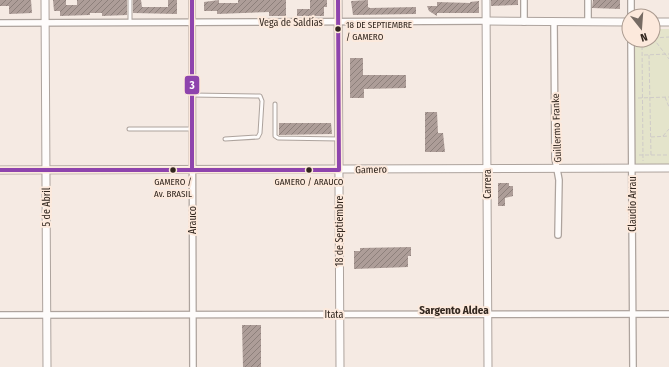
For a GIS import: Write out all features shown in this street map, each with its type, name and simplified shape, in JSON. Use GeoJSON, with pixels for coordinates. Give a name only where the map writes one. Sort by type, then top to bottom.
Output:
{"type":"FeatureCollection","features":[{"type":"Feature","properties":{"kind":"street","name":"5 de Abril"},"geometry":{"type":"LineString","coordinates":[[45,0],[47,367]]}},
{"type":"Feature","properties":{"kind":"street","name":"Arauco"},"geometry":{"type":"LineString","coordinates":[[192,0],[193,367]]}},
{"type":"Feature","properties":{"kind":"street","name":"18 de Septiembre"},"geometry":{"type":"LineString","coordinates":[[338,0],[340,367]]}},
{"type":"Feature","properties":{"kind":"street","name":"Carrera"},"geometry":{"type":"LineString","coordinates":[[486,0],[488,367]]}},
{"type":"Feature","properties":{"kind":"street"},"geometry":{"type":"LineString","coordinates":[[524,0],[524,22]]}},
{"type":"Feature","properties":{"kind":"street"},"geometry":{"type":"LineString","coordinates":[[588,0],[588,22]]}},
{"type":"Feature","properties":{"kind":"street","name":"Vega de Saldías"},"geometry":{"type":"LineString","coordinates":[[0,23],[338,21],[621,22]]}},
{"type":"Feature","properties":{"kind":"street","name":"Guillermo Franke"},"geometry":{"type":"LineString","coordinates":[[554,22],[555,158],[559,180],[558,235]]}},
{"type":"Feature","properties":{"kind":"street","name":"Claudio Arrau"},"geometry":{"type":"LineString","coordinates":[[631,48],[633,367]]}},
{"type":"Feature","properties":{"kind":"street","name":"Gamero"},"geometry":{"type":"LineString","coordinates":[[0,170],[669,168]]}},
{"type":"Feature","properties":{"kind":"street","name":"Itata"},"geometry":{"type":"LineString","coordinates":[[0,315],[669,314]]}},
{"type":"Feature","properties":{"kind":"lane"},"geometry":{"type":"LineString","coordinates":[[130,0],[130,22]]}},
{"type":"Feature","properties":{"kind":"lane"},"geometry":{"type":"LineString","coordinates":[[192,95],[260,96],[262,102],[260,133],[258,137],[225,139]]}},
{"type":"Feature","properties":{"kind":"lane"},"geometry":{"type":"LineString","coordinates":[[275,104],[275,136],[278,138],[339,139]]}},
{"type":"Feature","properties":{"kind":"lane"},"geometry":{"type":"LineString","coordinates":[[129,129],[192,129]]}},
{"type":"Feature","properties":{"kind":"path"},"geometry":{"type":"LineString","coordinates":[[642,168],[643,48]]}},
{"type":"Feature","properties":{"kind":"path"},"geometry":{"type":"LineString","coordinates":[[661,48],[669,59]]}},
{"type":"Feature","properties":{"kind":"path"},"geometry":{"type":"LineString","coordinates":[[643,55],[669,54]]}},
{"type":"Feature","properties":{"kind":"path"},"geometry":{"type":"LineString","coordinates":[[649,55],[651,155]]}},
{"type":"Feature","properties":{"kind":"path"},"geometry":{"type":"LineString","coordinates":[[665,97],[669,107]]}},
{"type":"Feature","properties":{"kind":"path"},"geometry":{"type":"LineString","coordinates":[[632,99],[669,97]]}},
{"type":"Feature","properties":{"kind":"path"},"geometry":{"type":"LineString","coordinates":[[662,136],[669,129]]}},
{"type":"Feature","properties":{"kind":"path"},"geometry":{"type":"LineString","coordinates":[[651,137],[669,136]]}},
{"type":"Feature","properties":{"kind":"path"},"geometry":{"type":"LineString","coordinates":[[632,156],[669,155]]}},
{"type":"Feature","properties":{"kind":"green space"},"geometry":{"type":"Polygon","coordinates":[[[661,29],[669,29],[669,166],[634,166],[634,48],[661,48],[661,29]]]}},
{"type":"Feature","properties":{"kind":"building"},"geometry":{"type":"Polygon","coordinates":[[[0,0],[31,0],[32,13],[9,14],[9,6],[0,6],[0,0]]]}},
{"type":"Feature","properties":{"kind":"building"},"geometry":{"type":"Polygon","coordinates":[[[53,0],[66,0],[66,5],[77,5],[77,0],[127,0],[127,15],[102,16],[102,13],[90,13],[90,15],[60,16],[60,11],[54,11],[53,0]]]}},
{"type":"Feature","properties":{"kind":"building"},"geometry":{"type":"Polygon","coordinates":[[[133,0],[141,0],[142,7],[168,7],[168,0],[177,0],[177,14],[133,13],[133,0]]]}},
{"type":"Feature","properties":{"kind":"building"},"geometry":{"type":"Polygon","coordinates":[[[219,0],[219,3],[238,3],[238,0],[286,0],[286,16],[269,16],[269,12],[217,14],[217,11],[204,11],[204,2],[219,0]]]}},
{"type":"Feature","properties":{"kind":"building"},"geometry":{"type":"Polygon","coordinates":[[[310,0],[327,0],[327,7],[324,7],[324,16],[297,16],[297,9],[310,9],[310,0]]]}},
{"type":"Feature","properties":{"kind":"building"},"geometry":{"type":"Polygon","coordinates":[[[368,0],[368,7],[370,8],[416,7],[416,14],[353,15],[351,1],[368,0]]]}},
{"type":"Feature","properties":{"kind":"building"},"geometry":{"type":"Polygon","coordinates":[[[491,0],[518,0],[518,5],[491,6],[491,0]]]}},
{"type":"Feature","properties":{"kind":"building"},"geometry":{"type":"Polygon","coordinates":[[[593,0],[620,0],[620,9],[592,8],[593,0]]]}},
{"type":"Feature","properties":{"kind":"building"},"geometry":{"type":"Polygon","coordinates":[[[479,1],[479,13],[437,13],[437,16],[429,11],[427,6],[437,6],[437,2],[470,3],[479,1]]]}},
{"type":"Feature","properties":{"kind":"building"},"geometry":{"type":"Polygon","coordinates":[[[350,58],[363,58],[363,75],[406,75],[406,88],[364,89],[364,98],[350,98],[350,58]]]}},
{"type":"Feature","properties":{"kind":"building"},"geometry":{"type":"Polygon","coordinates":[[[425,112],[437,112],[438,133],[443,133],[445,152],[425,152],[425,112]]]}},
{"type":"Feature","properties":{"kind":"building"},"geometry":{"type":"Polygon","coordinates":[[[279,123],[331,123],[332,134],[279,135],[279,123]]]}},
{"type":"Feature","properties":{"kind":"building"},"geometry":{"type":"Polygon","coordinates":[[[498,183],[509,183],[509,186],[513,186],[513,196],[505,198],[505,206],[498,206],[498,183]]]}},
{"type":"Feature","properties":{"kind":"building"},"geometry":{"type":"Polygon","coordinates":[[[411,247],[411,256],[408,256],[408,267],[354,269],[354,251],[360,251],[360,248],[411,247]]]}},
{"type":"Feature","properties":{"kind":"building"},"geometry":{"type":"Polygon","coordinates":[[[242,325],[261,325],[261,367],[243,367],[242,325]]]}},
{"type":"Feature","properties":{"kind":"transit line","name":"3"},"geometry":{"type":"LineString","coordinates":[[192,0],[192,170]]}},
{"type":"Feature","properties":{"kind":"transit line","name":"3"},"geometry":{"type":"LineString","coordinates":[[0,170],[339,170],[338,0]]}},
{"type":"Feature","properties":{"kind":"place","name":"18 DE SEPTIEMBRE / GAMERO"},"geometry":{"type":"Point","coordinates":[338,29]}},
{"type":"Feature","properties":{"kind":"place","name":"GAMERO / Av. BRASIL"},"geometry":{"type":"Point","coordinates":[173,170]}},
{"type":"Feature","properties":{"kind":"place","name":"GAMERO / ARAUCO"},"geometry":{"type":"Point","coordinates":[309,170]}},
{"type":"Feature","properties":{"kind":"district","name":"Sargento Aldea"},"geometry":{"type":"Point","coordinates":[454,310]}}]}
